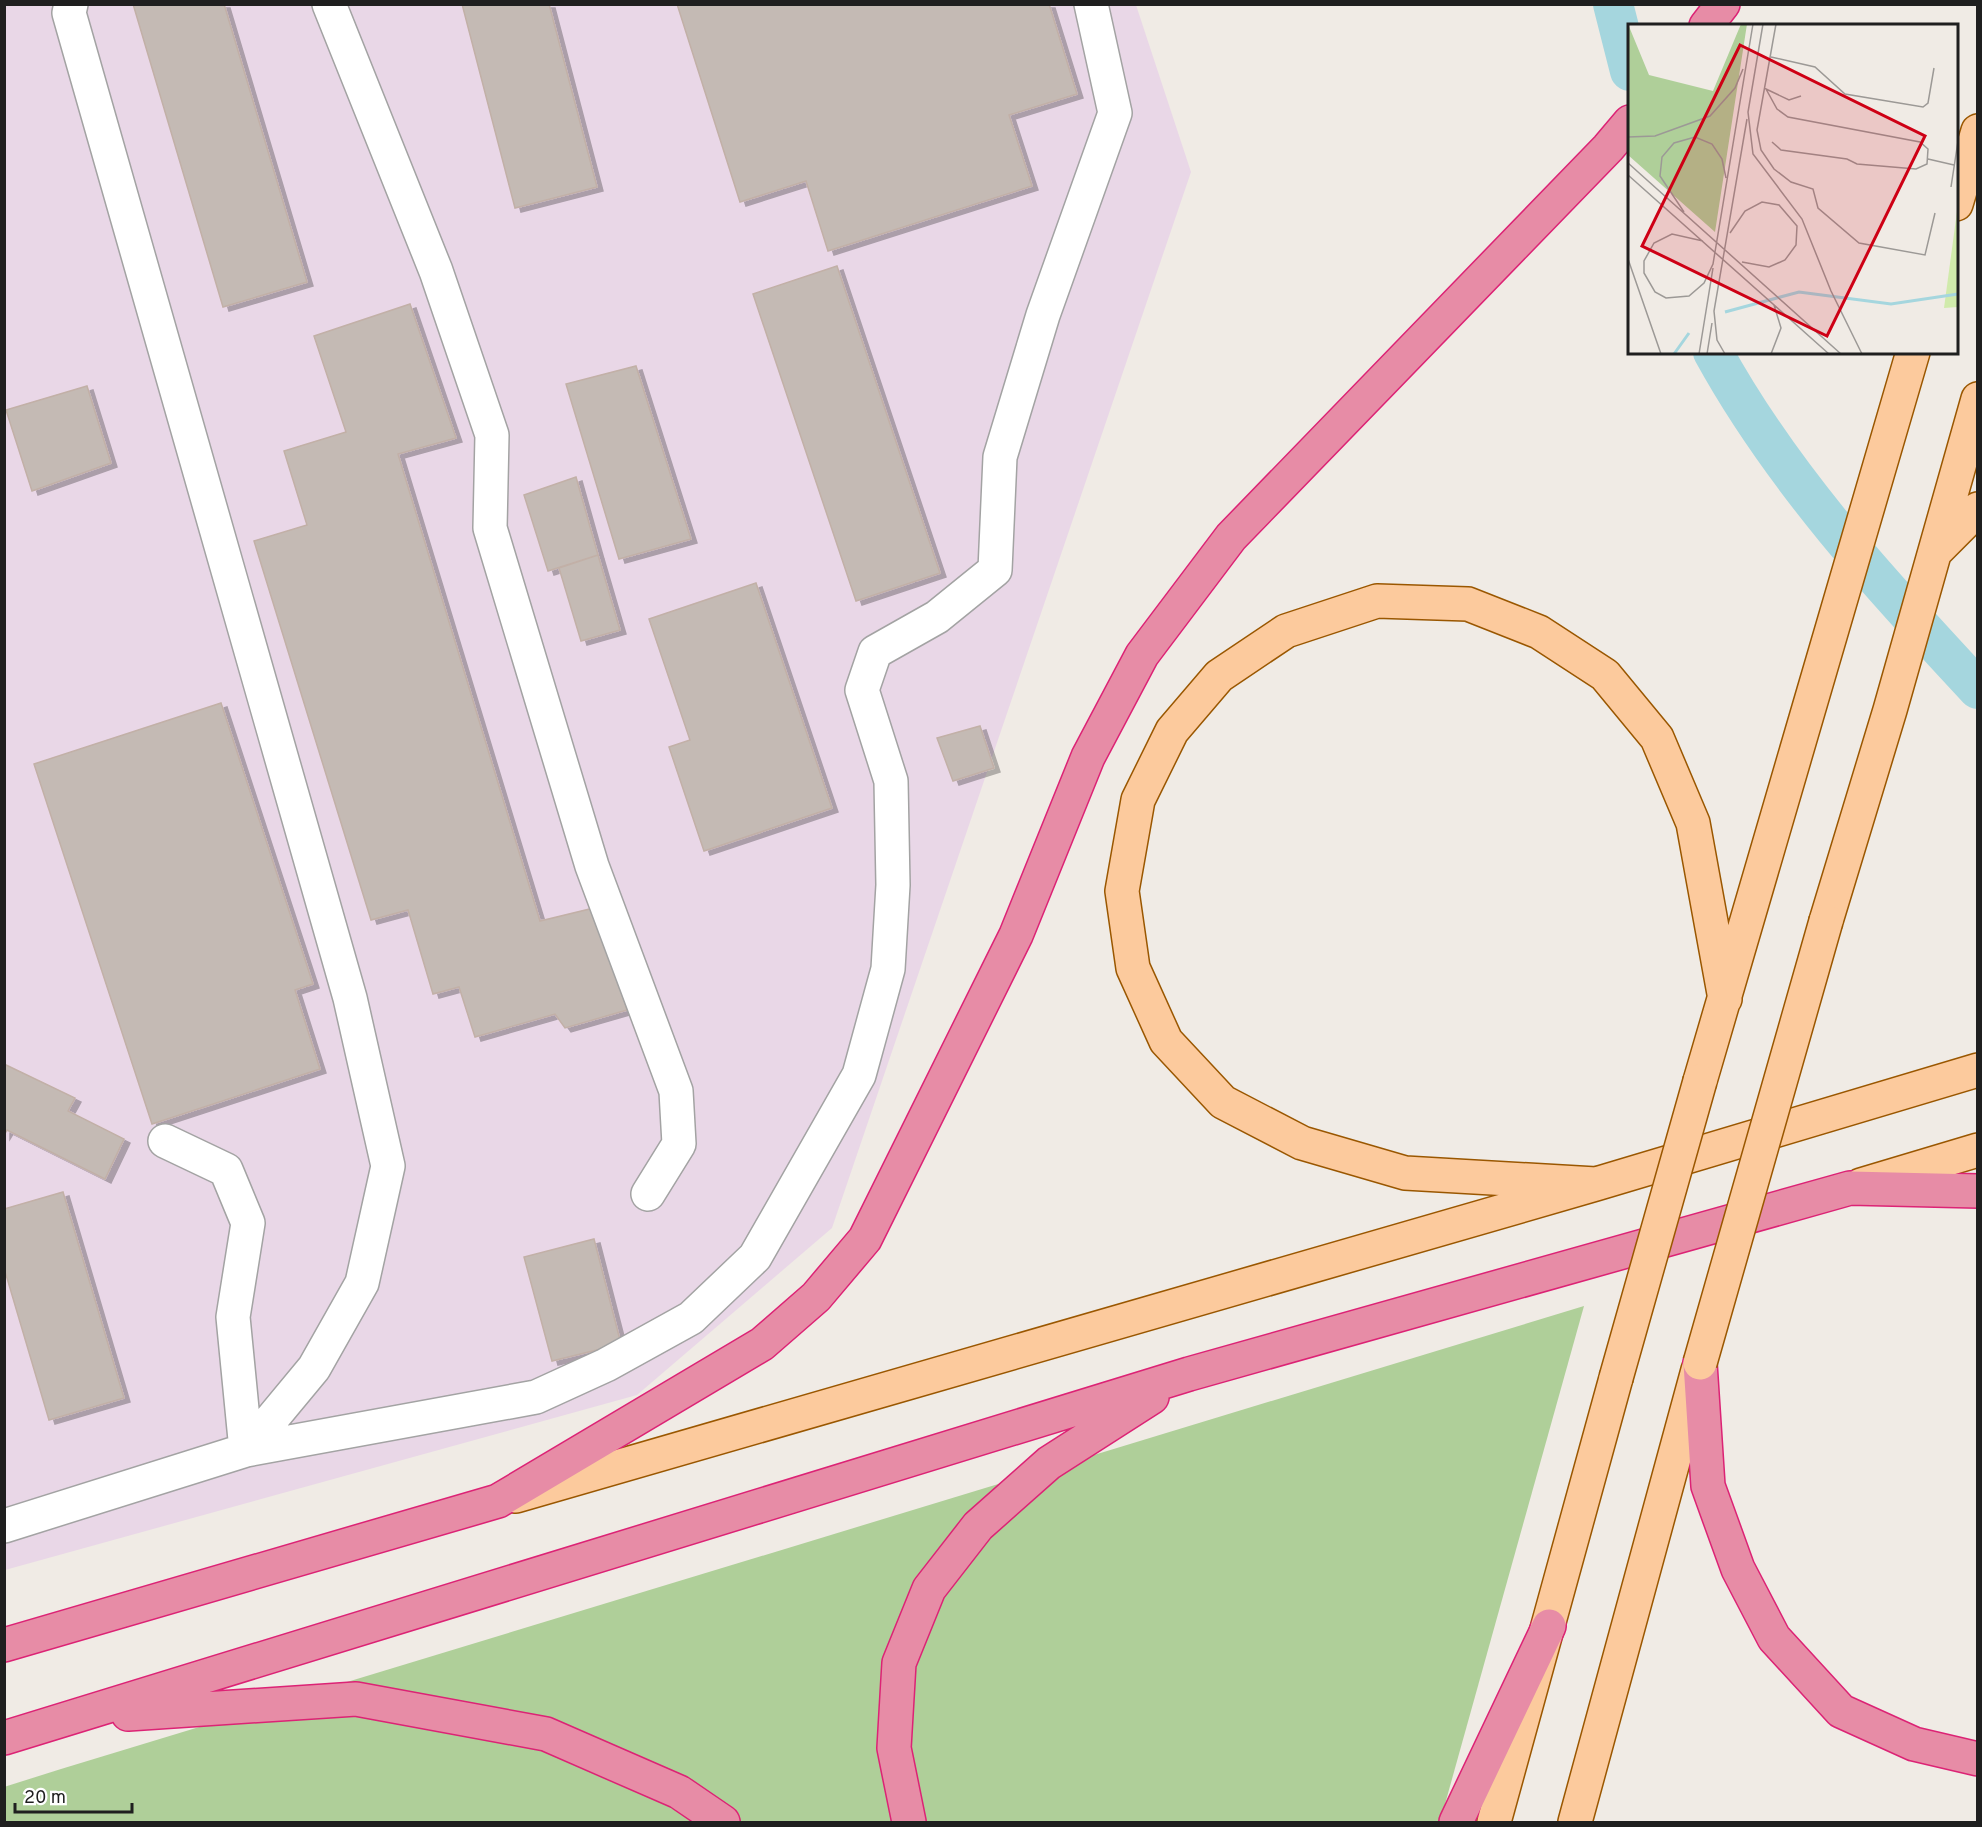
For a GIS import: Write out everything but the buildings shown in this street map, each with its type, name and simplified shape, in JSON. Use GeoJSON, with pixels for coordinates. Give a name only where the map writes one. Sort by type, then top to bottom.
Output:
{"type":"FeatureCollection","features":[{"type":"Feature","properties":{"kind":"highway"},"geometry":{"type":"LineString","coordinates":[[1708,24],[1723,4]]}},
{"type":"Feature","properties":{"kind":"highway"},"geometry":{"type":"LineString","coordinates":[[4,1645],[498,1502],[762,1344],[816,1297],[865,1239],[1016,935],[1088,757],[1142,655],[1231,537],[1608,148],[1628,123]]}},
{"type":"Feature","properties":{"kind":"highway"},"geometry":{"type":"LineString","coordinates":[[4,1738],[1189,1374],[1850,1188],[1977,1191]]}},
{"type":"Feature","properties":{"kind":"highway"},"geometry":{"type":"LineString","coordinates":[[1700,1363],[1708,1486],[1738,1569],[1774,1638],[1841,1711],[1914,1744],[1977,1759]]}},
{"type":"Feature","properties":{"kind":"highway"},"geometry":{"type":"LineString","coordinates":[[909,1822],[894,1748],[899,1664],[929,1589],[978,1526],[1049,1463],[1189,1374]]}},
{"type":"Feature","properties":{"kind":"highway"},"geometry":{"type":"LineString","coordinates":[[1456,1822],[1549,1626]]}},
{"type":"Feature","properties":{"kind":"highway"},"geometry":{"type":"LineString","coordinates":[[72,1718],[356,1699],[546,1734],[679,1792],[723,1822]]}},
{"type":"Feature","properties":{"kind":"main road"},"geometry":{"type":"LineString","coordinates":[[1958,197],[1977,131]]}},
{"type":"Feature","properties":{"kind":"main road"},"geometry":{"type":"LineString","coordinates":[[1494,1822],[1700,1081],[1912,354]]}},
{"type":"Feature","properties":{"kind":"main road"},"geometry":{"type":"LineString","coordinates":[[1575,1822],[1700,1363],[1826,921],[1890,710],[1977,399]]}},
{"type":"Feature","properties":{"kind":"main road"},"geometry":{"type":"LineString","coordinates":[[1933,555],[1977,509]]}},
{"type":"Feature","properties":{"kind":"main road"},"geometry":{"type":"LineString","coordinates":[[1596,1184],[1405,1173],[1302,1143],[1223,1102],[1166,1041],[1133,968],[1122,891],[1138,800],[1172,731],[1219,676],[1286,631],[1377,601],[1468,604],[1539,632],[1605,675],[1657,738],[1693,823],[1725,999]]}},
{"type":"Feature","properties":{"kind":"main road"},"geometry":{"type":"LineString","coordinates":[[498,1502],[1596,1184],[1977,1070]]}},
{"type":"Feature","properties":{"kind":"main road"},"geometry":{"type":"LineString","coordinates":[[1850,1188],[1977,1150]]}},
{"type":"Feature","properties":{"kind":"lane"},"geometry":{"type":"LineString","coordinates":[[70,4],[69,14],[347,986],[388,1166],[362,1283],[314,1368],[246,1450]]}},
{"type":"Feature","properties":{"kind":"lane"},"geometry":{"type":"LineString","coordinates":[[329,4],[436,271],[492,435],[490,528],[592,866],[676,1091],[679,1144],[648,1194]]}},
{"type":"Feature","properties":{"kind":"lane"},"geometry":{"type":"LineString","coordinates":[[4,1526],[246,1450],[536,1398],[606,1365],[691,1318],[755,1257],[859,1075],[888,969],[893,885],[891,781],[862,690],[875,652],[937,617],[995,570],[1000,458],[1043,315],[1114,113],[1092,4]]}},
{"type":"Feature","properties":{"kind":"lane"},"geometry":{"type":"LineString","coordinates":[[165,1141],[226,1170],[248,1223],[233,1317],[246,1450]]}},
{"type":"Feature","properties":{"kind":"shaded area"},"geometry":{"type":"Polygon","coordinates":[[[5,5],[1136,5],[1191,172],[832,1228],[637,1395],[5,1570],[5,5]]]}},
{"type":"Feature","properties":{"kind":"green space"},"geometry":{"type":"Polygon","coordinates":[[[1584,1306],[1440,1822],[5,1822],[4,1787],[1584,1306]]]}},
{"type":"Feature","properties":{"kind":"waterway"},"geometry":{"type":"LineString","coordinates":[[1613,4],[1628,63]]}},
{"type":"Feature","properties":{"kind":"waterway"},"geometry":{"type":"LineString","coordinates":[[1714,354],[1770,443],[1835,529],[1978,689]]}}]}
